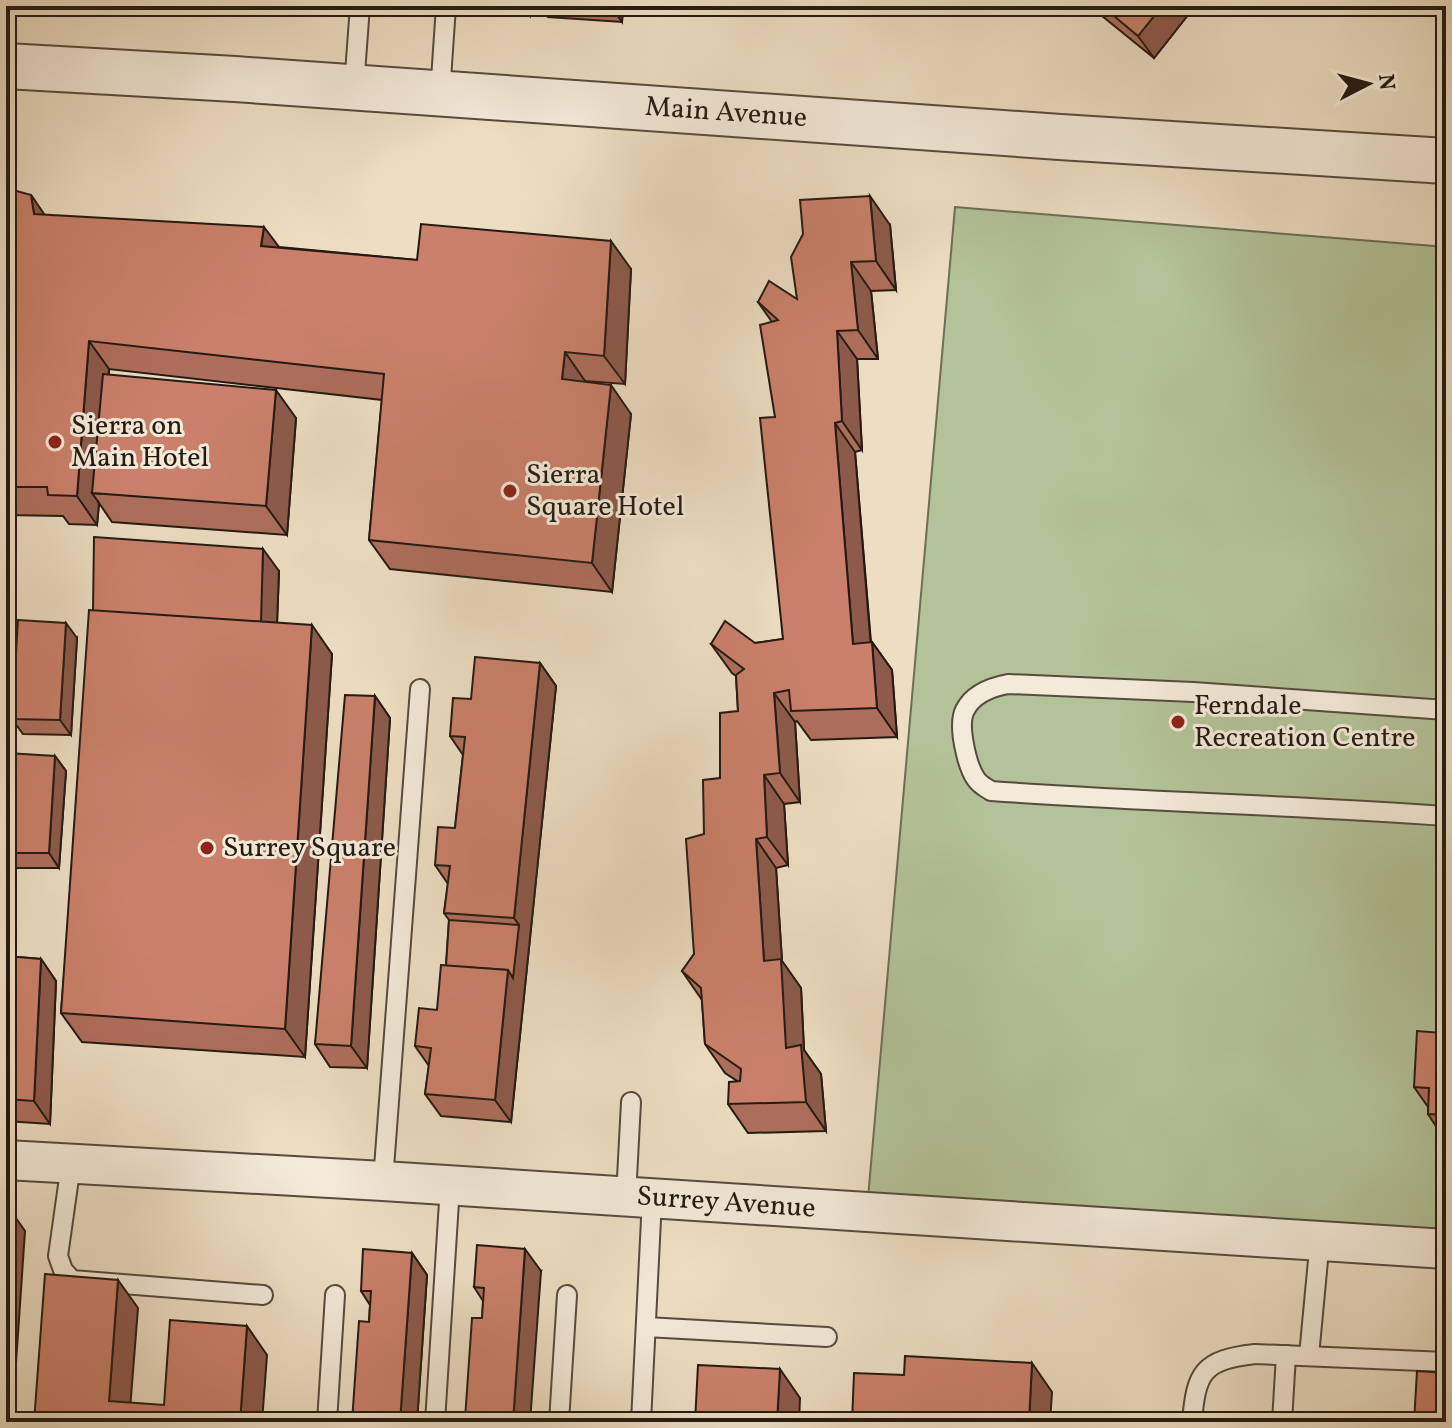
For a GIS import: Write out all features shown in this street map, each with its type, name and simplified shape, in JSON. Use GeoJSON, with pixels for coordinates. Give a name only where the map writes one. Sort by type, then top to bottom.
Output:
{"type":"FeatureCollection","features":[{"type":"Feature","properties":{"kind":"street","name":"Main Avenue"},"geometry":{"type":"LineString","coordinates":[[6,66],[1446,161]]}},
{"type":"Feature","properties":{"kind":"street","name":"Surrey Avenue"},"geometry":{"type":"LineString","coordinates":[[6,1160],[1446,1249]]}},
{"type":"Feature","properties":{"kind":"lane"},"geometry":{"type":"LineString","coordinates":[[354,87],[360,6]]}},
{"type":"Feature","properties":{"kind":"lane"},"geometry":{"type":"LineString","coordinates":[[440,94],[446,6]]}},
{"type":"Feature","properties":{"kind":"lane"},"geometry":{"type":"LineString","coordinates":[[1446,710],[1193,692],[1008,684],[979,695],[965,709],[962,722],[974,776],[991,791],[1446,816]]}},
{"type":"Feature","properties":{"kind":"lane"},"geometry":{"type":"LineString","coordinates":[[383,1181],[420,689]]}},
{"type":"Feature","properties":{"kind":"lane"},"geometry":{"type":"LineString","coordinates":[[631,1102],[646,1327],[641,1422]]}},
{"type":"Feature","properties":{"kind":"lane"},"geometry":{"type":"LineString","coordinates":[[71,1164],[58,1256],[63,1270],[72,1280],[263,1295]]}},
{"type":"Feature","properties":{"kind":"lane"},"geometry":{"type":"LineString","coordinates":[[435,1422],[450,1186]]}},
{"type":"Feature","properties":{"kind":"lane"},"geometry":{"type":"LineString","coordinates":[[1309,1356],[1320,1239]]}},
{"type":"Feature","properties":{"kind":"lane"},"geometry":{"type":"LineString","coordinates":[[327,1422],[335,1295]]}},
{"type":"Feature","properties":{"kind":"lane"},"geometry":{"type":"LineString","coordinates":[[559,1422],[567,1295]]}},
{"type":"Feature","properties":{"kind":"lane"},"geometry":{"type":"LineString","coordinates":[[646,1327],[827,1337]]}},
{"type":"Feature","properties":{"kind":"lane"},"geometry":{"type":"LineString","coordinates":[[1282,1422],[1286,1355]]}},
{"type":"Feature","properties":{"kind":"lane"},"geometry":{"type":"LineString","coordinates":[[1192,1422],[1195,1387],[1206,1369],[1231,1357],[1286,1355],[1446,1362]]}},
{"type":"Feature","properties":{"kind":"green space","name":"Ferndale Recreation Centre"},"geometry":{"type":"Polygon","coordinates":[[[955,207],[1446,247],[1446,1234],[868,1198],[955,207]]]}},
{"type":"Feature","properties":{"kind":"building"},"geometry":{"type":"Polygon","coordinates":[[[1102,6],[1162,6],[1138,36],[1102,6]]]}},
{"type":"Feature","properties":{"kind":"building","name":"Sierra Square Hotel"},"geometry":{"type":"Polygon","coordinates":[[[13,190],[31,195],[34,214],[264,227],[261,246],[417,260],[421,224],[611,241],[604,356],[565,352],[562,379],[611,385],[592,563],[369,540],[384,374],[89,341],[77,496],[48,495],[47,487],[6,487],[6,193],[13,190]]]}},
{"type":"Feature","properties":{"kind":"building"},"geometry":{"type":"Polygon","coordinates":[[[870,196],[876,261],[851,262],[858,330],[837,331],[842,421],[835,423],[853,644],[872,642],[877,708],[791,711],[789,690],[774,693],[780,773],[764,775],[767,837],[756,839],[764,961],[781,959],[786,1048],[801,1045],[806,1102],[728,1104],[729,1082],[740,1081],[741,1069],[705,1044],[701,988],[682,971],[694,954],[686,839],[704,834],[703,780],[720,778],[720,713],[738,711],[736,675],[744,669],[711,644],[725,621],[755,643],[783,639],[760,418],[775,417],[760,325],[778,320],[758,302],[769,281],[797,299],[791,257],[803,234],[800,200],[870,196]]]}},
{"type":"Feature","properties":{"kind":"building"},"geometry":{"type":"Polygon","coordinates":[[[103,374],[276,390],[266,506],[92,493],[103,374]]]}},
{"type":"Feature","properties":{"kind":"building"},"geometry":{"type":"Polygon","coordinates":[[[94,537],[263,549],[261,622],[93,611],[94,537]]]}},
{"type":"Feature","properties":{"kind":"building","name":"Surrey Square"},"geometry":{"type":"Polygon","coordinates":[[[89,610],[312,625],[285,1029],[61,1013],[89,610]]]}},
{"type":"Feature","properties":{"kind":"building"},"geometry":{"type":"Polygon","coordinates":[[[18,620],[66,623],[60,720],[12,719],[18,620]]]}},
{"type":"Feature","properties":{"kind":"building"},"geometry":{"type":"Polygon","coordinates":[[[475,657],[540,663],[514,918],[444,913],[450,866],[435,865],[438,827],[455,828],[465,737],[450,736],[453,698],[471,699],[475,657]]]}},
{"type":"Feature","properties":{"kind":"building"},"geometry":{"type":"Polygon","coordinates":[[[345,695],[375,696],[351,1046],[315,1044],[345,695]]]}},
{"type":"Feature","properties":{"kind":"building"},"geometry":{"type":"Polygon","coordinates":[[[7,753],[55,756],[49,853],[6,853],[7,753]]]}},
{"type":"Feature","properties":{"kind":"building"},"geometry":{"type":"Polygon","coordinates":[[[449,920],[519,925],[513,978],[508,970],[446,966],[449,920]]]}},
{"type":"Feature","properties":{"kind":"building"},"geometry":{"type":"Polygon","coordinates":[[[6,956],[41,959],[34,1101],[6,1099],[6,956]]]}},
{"type":"Feature","properties":{"kind":"building"},"geometry":{"type":"Polygon","coordinates":[[[441,965],[508,970],[495,1100],[425,1094],[431,1048],[415,1046],[419,1008],[437,1010],[441,965]]]}},
{"type":"Feature","properties":{"kind":"building"},"geometry":{"type":"Polygon","coordinates":[[[1446,966],[1446,1115],[1428,1114],[1429,1088],[1414,1087],[1417,1031],[1442,1033],[1446,966]]]}},
{"type":"Feature","properties":{"kind":"building"},"geometry":{"type":"Polygon","coordinates":[[[6,1208],[9,1208],[6,1254],[6,1208]]]}},
{"type":"Feature","properties":{"kind":"building"},"geometry":{"type":"Polygon","coordinates":[[[477,1245],[525,1249],[513,1422],[446,1422],[447,1417],[465,1419],[472,1318],[482,1318],[484,1288],[474,1287],[477,1245]]]}},
{"type":"Feature","properties":{"kind":"building"},"geometry":{"type":"Polygon","coordinates":[[[363,1249],[412,1253],[400,1422],[352,1422],[359,1321],[369,1322],[371,1291],[361,1291],[363,1249]]]}},
{"type":"Feature","properties":{"kind":"building"},"geometry":{"type":"Polygon","coordinates":[[[45,1274],[118,1280],[109,1401],[164,1405],[170,1320],[247,1326],[240,1422],[34,1422],[45,1274]]]}},
{"type":"Feature","properties":{"kind":"building"},"geometry":{"type":"Polygon","coordinates":[[[905,1356],[1032,1363],[1029,1422],[852,1422],[854,1373],[904,1375],[905,1356]]]}},
{"type":"Feature","properties":{"kind":"building"},"geometry":{"type":"Polygon","coordinates":[[[698,1365],[780,1369],[777,1422],[695,1422],[698,1365]]]}},
{"type":"Feature","properties":{"kind":"building"},"geometry":{"type":"Polygon","coordinates":[[[1417,1371],[1446,1373],[1446,1422],[1414,1422],[1417,1371]]]}},
{"type":"Feature","properties":{"kind":"place","name":"Sierra on Main Hotel"},"geometry":{"type":"Point","coordinates":[55,442]}},
{"type":"Feature","properties":{"kind":"place","name":"Sierra Square Hotel"},"geometry":{"type":"Point","coordinates":[510,491]}},
{"type":"Feature","properties":{"kind":"place","name":"Ferndale Recreation Centre"},"geometry":{"type":"Point","coordinates":[1178,722]}},
{"type":"Feature","properties":{"kind":"place","name":"Surrey Square"},"geometry":{"type":"Point","coordinates":[207,848]}}]}
